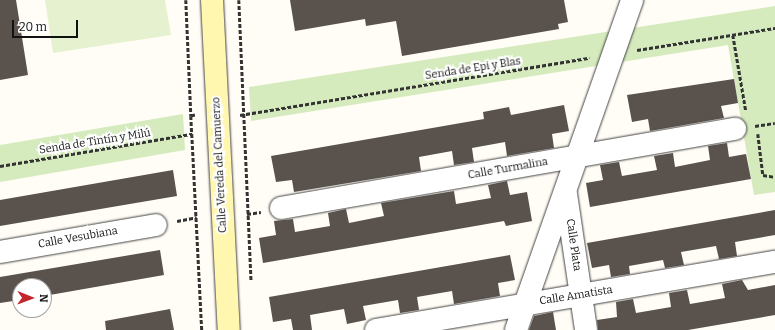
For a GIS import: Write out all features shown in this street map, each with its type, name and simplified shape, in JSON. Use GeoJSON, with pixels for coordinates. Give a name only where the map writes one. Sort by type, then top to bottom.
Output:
{"type":"FeatureCollection","features":[{"type":"Feature","properties":{"kind":"street","name":"Calle Vereda del Camuerzo"},"geometry":{"type":"LineString","coordinates":[[212,0],[216,115],[229,330]]}},
{"type":"Feature","properties":{"kind":"street"},"geometry":{"type":"LineString","coordinates":[[516,330],[565,191],[569,158],[614,54],[632,0]]}},
{"type":"Feature","properties":{"kind":"street","name":"Calle Turmalina"},"geometry":{"type":"LineString","coordinates":[[281,208],[569,158],[741,124]]}},
{"type":"Feature","properties":{"kind":"street","name":"Calle Plata"},"geometry":{"type":"LineString","coordinates":[[565,191],[586,330]]}},
{"type":"Feature","properties":{"kind":"street","name":"Calle Vesubiana"},"geometry":{"type":"LineString","coordinates":[[0,252],[156,225]]}},
{"type":"Feature","properties":{"kind":"street","name":"Calle Amatista"},"geometry":{"type":"LineString","coordinates":[[376,330],[775,262]]}},
{"type":"Feature","properties":{"kind":"path"},"geometry":{"type":"LineString","coordinates":[[186,0],[202,330]]}},
{"type":"Feature","properties":{"kind":"path"},"geometry":{"type":"LineString","coordinates":[[239,0],[251,284]]}},
{"type":"Feature","properties":{"kind":"path","name":"Senda de Epi y Blas"},"geometry":{"type":"LineString","coordinates":[[191,116],[244,114],[775,28]]}},
{"type":"Feature","properties":{"kind":"path"},"geometry":{"type":"LineString","coordinates":[[733,35],[741,124]]}},
{"type":"Feature","properties":{"kind":"path"},"geometry":{"type":"LineString","coordinates":[[757,125],[763,174],[775,177]]}},
{"type":"Feature","properties":{"kind":"path","name":"Senda de Tintín y Milú"},"geometry":{"type":"LineString","coordinates":[[0,166],[192,134]]}},
{"type":"Feature","properties":{"kind":"green space"},"geometry":{"type":"Polygon","coordinates":[[[45,0],[165,0],[171,35],[53,53],[45,0]]]}},
{"type":"Feature","properties":{"kind":"green space"},"geometry":{"type":"Polygon","coordinates":[[[775,6],[775,192],[754,195],[728,45],[251,121],[249,87],[775,6]]]}},
{"type":"Feature","properties":{"kind":"green space"},"geometry":{"type":"Polygon","coordinates":[[[183,114],[185,150],[0,182],[0,145],[183,114]]]}},
{"type":"Feature","properties":{"kind":"building"},"geometry":{"type":"Polygon","coordinates":[[[0,0],[16,0],[28,75],[0,80],[0,0]]]}},
{"type":"Feature","properties":{"kind":"building"},"geometry":{"type":"Polygon","coordinates":[[[290,0],[564,0],[568,22],[558,24],[559,29],[402,56],[396,21],[366,26],[365,19],[295,31],[290,0]]]}},
{"type":"Feature","properties":{"kind":"building"},"geometry":{"type":"Polygon","coordinates":[[[734,79],[738,103],[721,106],[724,118],[650,131],[648,119],[632,122],[627,95],[734,79]]]}},
{"type":"Feature","properties":{"kind":"building"},"geometry":{"type":"Polygon","coordinates":[[[564,105],[569,131],[552,134],[554,148],[507,156],[505,142],[472,148],[474,162],[454,165],[452,151],[419,157],[421,171],[294,192],[292,180],[276,182],[271,156],[484,119],[483,112],[509,107],[511,115],[564,105]]]}},
{"type":"Feature","properties":{"kind":"building"},"geometry":{"type":"Polygon","coordinates":[[[727,143],[729,157],[746,154],[751,179],[590,207],[586,183],[603,180],[600,165],[619,162],[622,176],[657,170],[654,156],[673,153],[675,167],[710,160],[708,146],[727,143]]]}},
{"type":"Feature","properties":{"kind":"building"},"geometry":{"type":"Polygon","coordinates":[[[173,170],[177,196],[0,226],[0,200],[173,170]]]}},
{"type":"Feature","properties":{"kind":"building"},"geometry":{"type":"Polygon","coordinates":[[[507,181],[510,195],[527,192],[532,221],[506,226],[504,221],[263,263],[259,238],[276,235],[274,221],[293,219],[295,232],[330,226],[328,213],[346,209],[349,223],[384,216],[381,203],[454,191],[456,204],[491,198],[488,185],[507,181]]]}},
{"type":"Feature","properties":{"kind":"building"},"geometry":{"type":"Polygon","coordinates":[[[775,210],[775,235],[735,242],[737,256],[719,259],[716,246],[681,252],[684,265],[665,268],[663,260],[629,266],[630,274],[611,277],[609,265],[592,268],[587,243],[775,210]]]}},
{"type":"Feature","properties":{"kind":"building"},"geometry":{"type":"Polygon","coordinates":[[[160,250],[164,275],[52,295],[52,278],[12,278],[12,301],[0,303],[0,277],[160,250]]]}},
{"type":"Feature","properties":{"kind":"building"},"geometry":{"type":"Polygon","coordinates":[[[510,255],[515,280],[498,283],[500,296],[454,304],[452,291],[417,297],[419,310],[400,313],[398,300],[363,306],[366,320],[347,324],[344,309],[310,315],[312,330],[293,330],[291,319],[273,322],[269,297],[510,255]]]}},
{"type":"Feature","properties":{"kind":"building"},"geometry":{"type":"Polygon","coordinates":[[[742,280],[748,290],[775,285],[775,315],[688,330],[598,330],[597,320],[617,317],[616,302],[633,299],[636,313],[671,307],[669,293],[687,290],[690,304],[725,298],[722,284],[742,280]]]}},
{"type":"Feature","properties":{"kind":"building"},"geometry":{"type":"Polygon","coordinates":[[[170,309],[174,330],[106,330],[105,321],[170,309]]]}},
{"type":"Feature","properties":{"kind":"building"},"geometry":{"type":"Polygon","coordinates":[[[553,312],[556,330],[529,330],[534,316],[553,312]]]}}]}
